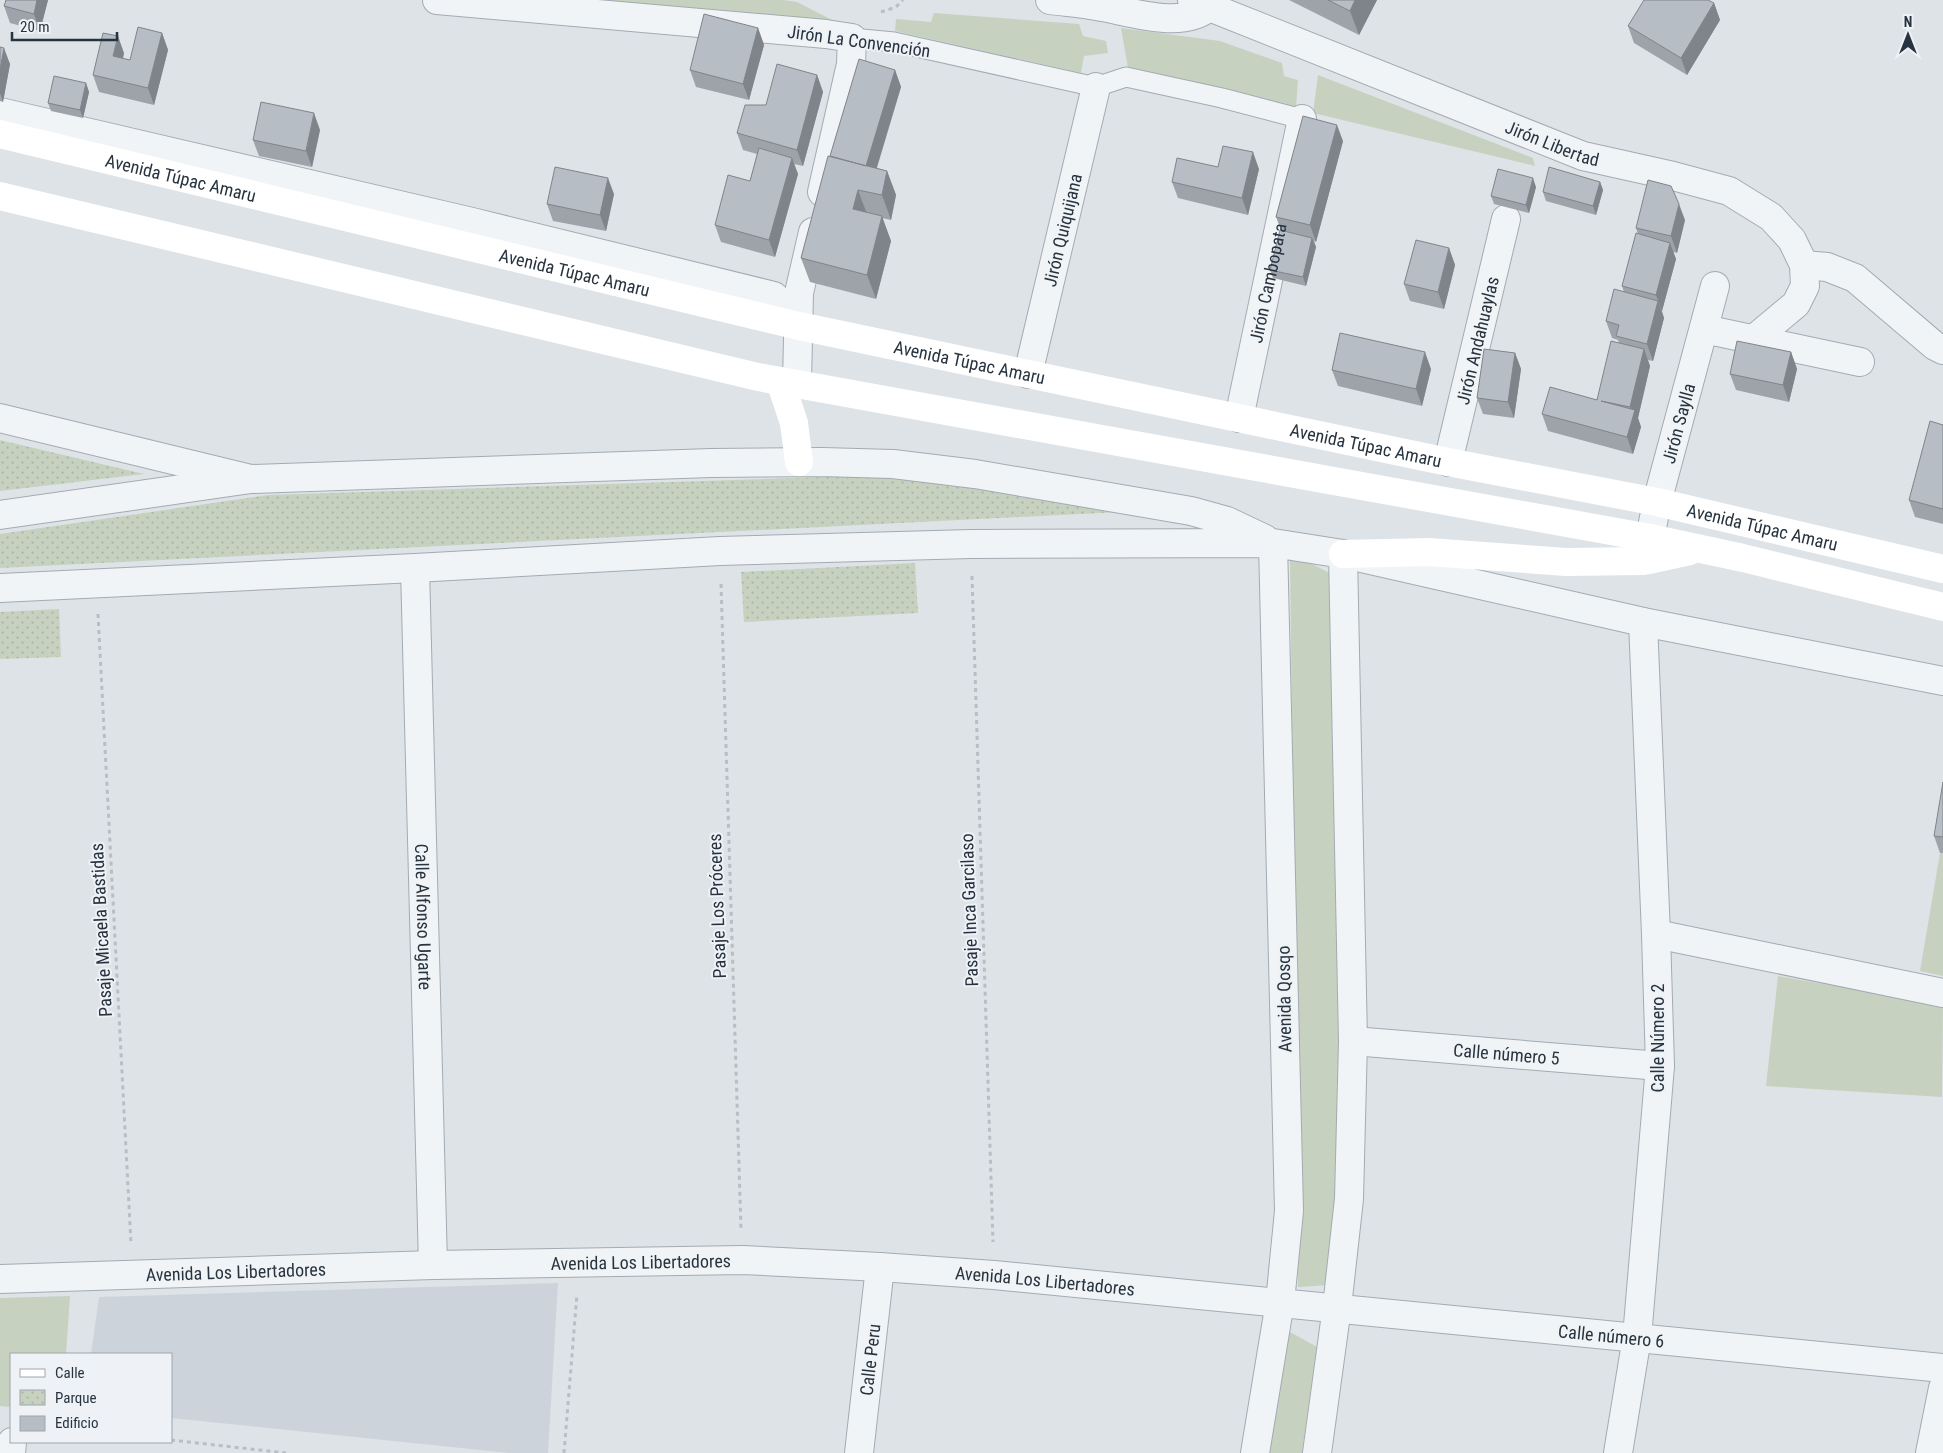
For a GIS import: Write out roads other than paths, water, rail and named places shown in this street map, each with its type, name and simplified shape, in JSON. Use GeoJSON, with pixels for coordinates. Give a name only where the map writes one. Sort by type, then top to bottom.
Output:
{"type":"FeatureCollection","features":[{"type":"Feature","properties":{"kind":"main road","name":"Avenida Túpac Amaru"},"geometry":{"type":"LineString","coordinates":[[0,134],[799,326],[1448,462],[1657,502],[1943,569]]}},
{"type":"Feature","properties":{"kind":"main road"},"geometry":{"type":"LineString","coordinates":[[0,196],[748,375],[1647,550]]}},
{"type":"Feature","properties":{"kind":"main road"},"geometry":{"type":"LineString","coordinates":[[789,382],[799,462]]}},
{"type":"Feature","properties":{"kind":"main road","name":"Avenida Túpac Amaru"},"geometry":{"type":"LineString","coordinates":[[1647,550],[1697,549],[1743,558],[1943,607]]}},
{"type":"Feature","properties":{"kind":"main road"},"geometry":{"type":"LineString","coordinates":[[1343,554],[1429,552],[1566,562],[1647,550]]}},
{"type":"Feature","properties":{"kind":"street","name":"Jirón La Convención"},"geometry":{"type":"LineString","coordinates":[[437,0],[826,34],[852,38]]}},
{"type":"Feature","properties":{"kind":"street"},"geometry":{"type":"LineString","coordinates":[[1050,0],[1155,17],[1188,18],[1203,13],[1201,3]]}},
{"type":"Feature","properties":{"kind":"street","name":"Jirón Libertad"},"geometry":{"type":"LineString","coordinates":[[1201,3],[1583,156],[1673,176],[1728,191],[1771,217],[1792,240],[1804,265],[1805,286],[1796,304],[1754,339]]}},
{"type":"Feature","properties":{"kind":"street"},"geometry":{"type":"LineString","coordinates":[[789,382],[799,326],[799,293],[851,64],[852,38]]}},
{"type":"Feature","properties":{"kind":"street","name":"Jirón Quiquijana"},"geometry":{"type":"LineString","coordinates":[[1028,374],[1096,87]]}},
{"type":"Feature","properties":{"kind":"street"},"geometry":{"type":"LineString","coordinates":[[0,112],[472,222],[774,296],[799,326]]}},
{"type":"Feature","properties":{"kind":"street","name":"Jirón Cambopata"},"geometry":{"type":"LineString","coordinates":[[1239,418],[1302,119]]}},
{"type":"Feature","properties":{"kind":"street","name":"Jirón Andahuaylas"},"geometry":{"type":"LineString","coordinates":[[1448,462],[1506,219]]}},
{"type":"Feature","properties":{"kind":"street"},"geometry":{"type":"LineString","coordinates":[[1804,265],[1826,267],[1855,278],[1935,346],[1943,350]]}},
{"type":"Feature","properties":{"kind":"street","name":"Jirón Saylla"},"geometry":{"type":"LineString","coordinates":[[1647,550],[1657,502],[1715,286]]}},
{"type":"Feature","properties":{"kind":"street"},"geometry":{"type":"LineString","coordinates":[[1704,329],[1860,362]]}},
{"type":"Feature","properties":{"kind":"street"},"geometry":{"type":"LineString","coordinates":[[0,418],[251,479]]}},
{"type":"Feature","properties":{"kind":"street"},"geometry":{"type":"LineString","coordinates":[[0,515],[251,479],[710,463],[893,464],[975,474],[1191,511],[1227,522],[1273,543]]}},
{"type":"Feature","properties":{"kind":"street"},"geometry":{"type":"LineString","coordinates":[[0,588],[415,568],[720,550],[971,544],[1273,543],[1343,554],[1643,622],[1943,681]]}},
{"type":"Feature","properties":{"kind":"street","name":"Avenida Qosqo"},"geometry":{"type":"LineString","coordinates":[[1255,1453],[1280,1302],[1289,1211],[1273,543]]}},
{"type":"Feature","properties":{"kind":"street"},"geometry":{"type":"LineString","coordinates":[[1317,1453],[1337,1307],[1348,1198],[1352,1041],[1343,554]]}},
{"type":"Feature","properties":{"kind":"street","name":"Calle Alfonso Ugarte"},"geometry":{"type":"LineString","coordinates":[[415,568],[432,1265]]}},
{"type":"Feature","properties":{"kind":"street","name":"Calle Número 2"},"geometry":{"type":"LineString","coordinates":[[1618,1453],[1637,1337],[1660,1066],[1643,622]]}},
{"type":"Feature","properties":{"kind":"street"},"geometry":{"type":"LineString","coordinates":[[1656,934],[1943,993]]}},
{"type":"Feature","properties":{"kind":"street","name":"Calle número 5"},"geometry":{"type":"LineString","coordinates":[[1352,1041],[1660,1066]]}},
{"type":"Feature","properties":{"kind":"street","name":"Avenida Los Libertadores"},"geometry":{"type":"LineString","coordinates":[[0,1279],[432,1265],[743,1260],[994,1275],[1280,1302]]}},
{"type":"Feature","properties":{"kind":"street","name":"Calle Peru"},"geometry":{"type":"LineString","coordinates":[[859,1453],[880,1267]]}},
{"type":"Feature","properties":{"kind":"street","name":"Calle número 6"},"geometry":{"type":"LineString","coordinates":[[1280,1302],[1943,1368]]}},
{"type":"Feature","properties":{"kind":"street"},"geometry":{"type":"LineString","coordinates":[[1930,1453],[1943,1388]]}},
{"type":"Feature","properties":{"kind":"lane","name":"Jirón La Convención"},"geometry":{"type":"LineString","coordinates":[[852,38],[894,42],[1096,87]]}},
{"type":"Feature","properties":{"kind":"lane"},"geometry":{"type":"LineString","coordinates":[[1096,87],[1126,77],[1222,98],[1302,119]]}}]}
